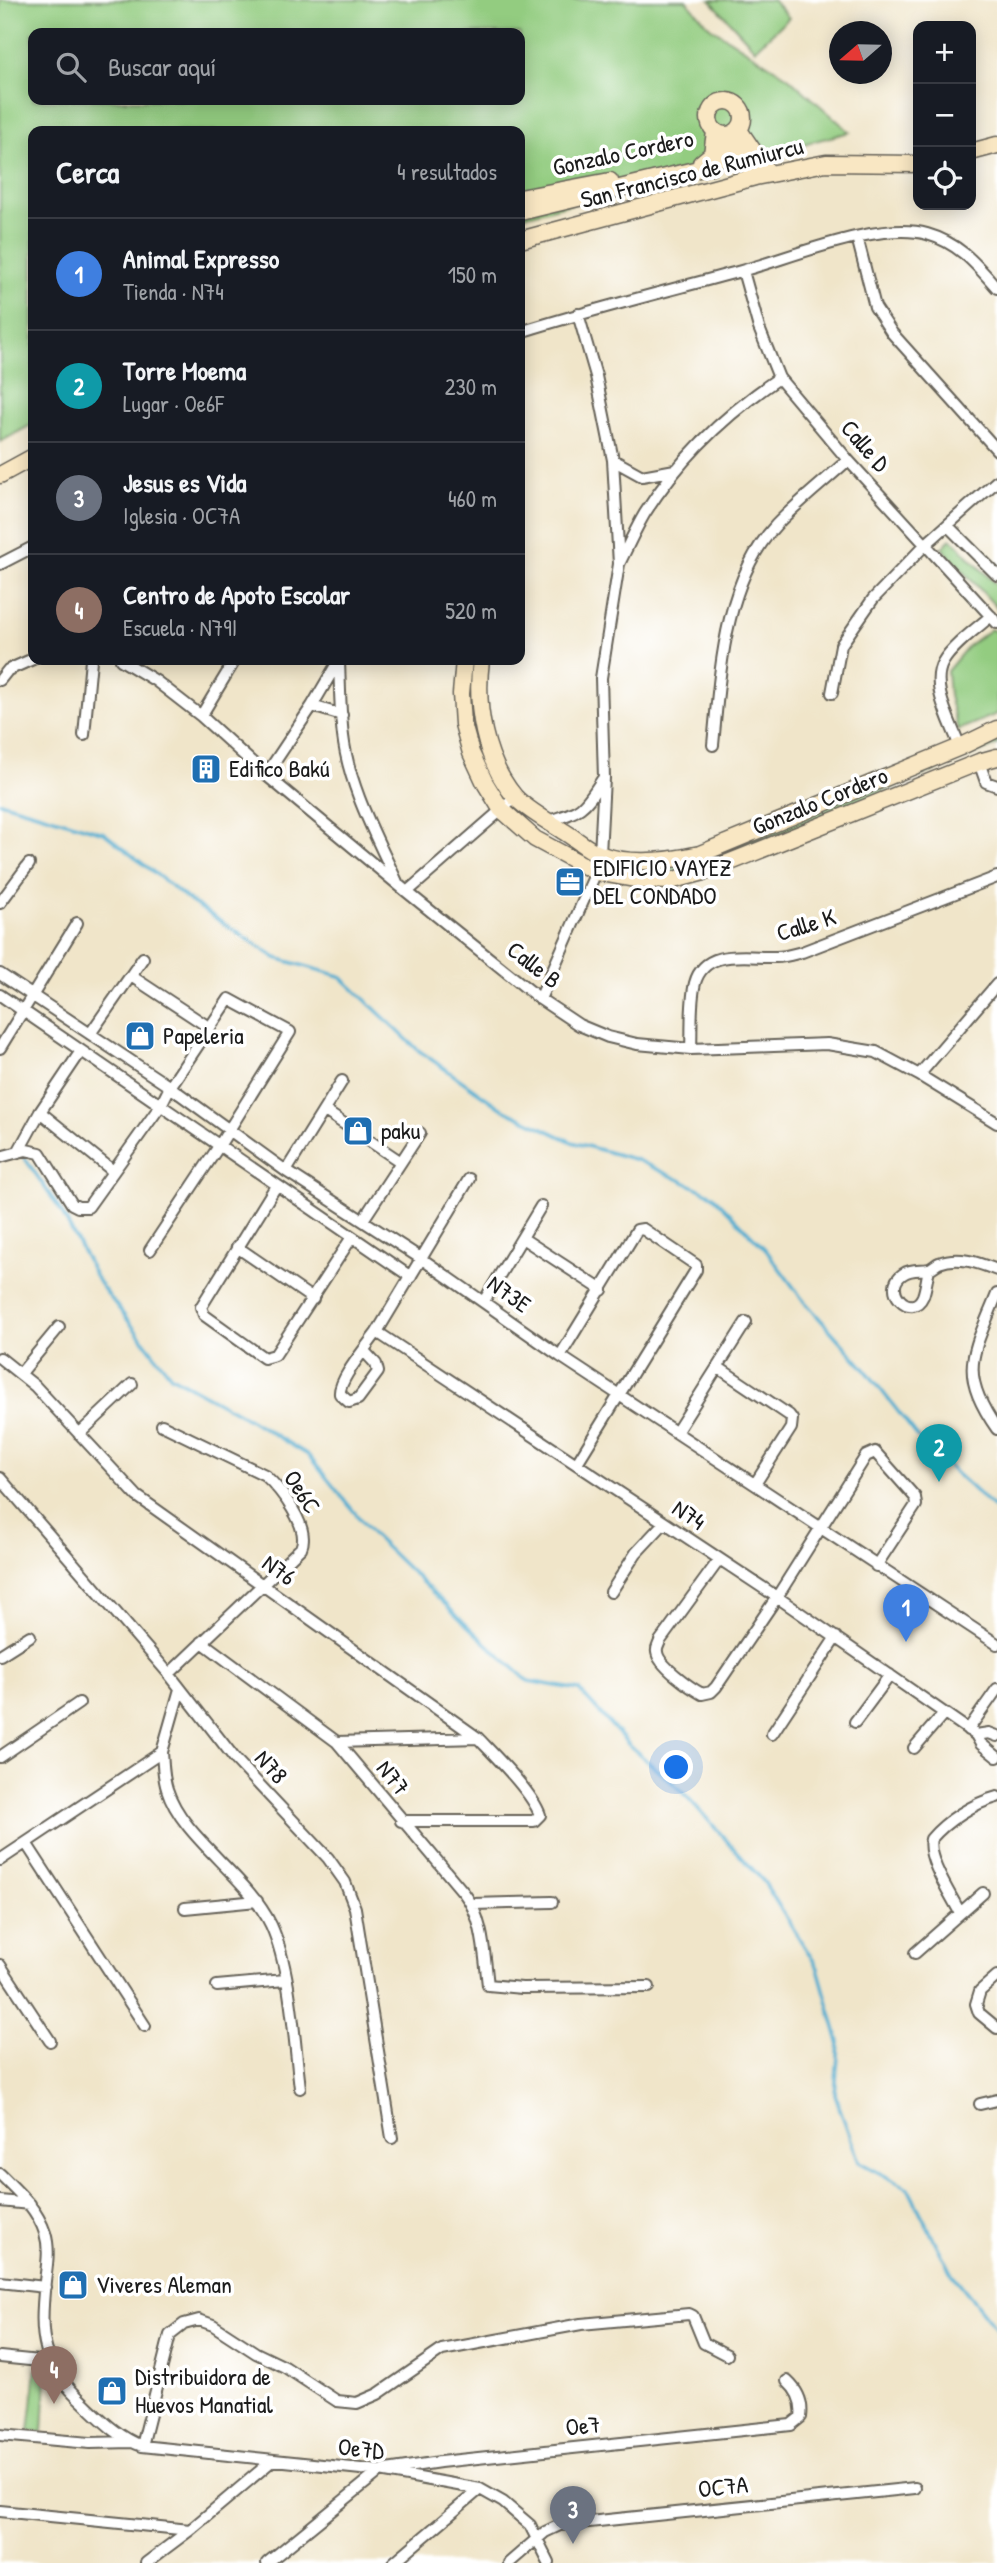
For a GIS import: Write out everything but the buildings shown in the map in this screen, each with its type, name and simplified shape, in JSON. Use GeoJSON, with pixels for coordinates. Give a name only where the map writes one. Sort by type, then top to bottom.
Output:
{"type":"FeatureCollection","features":[{"type":"Feature","properties":{"kind":"street","name":"Gonzalo Cordero"},"geometry":{"type":"LineString","coordinates":[[525,204],[711,166],[723,152],[728,133],[762,176]]}},
{"type":"Feature","properties":{"kind":"street"},"geometry":{"type":"LineString","coordinates":[[976,151],[997,145]]}},
{"type":"Feature","properties":{"kind":"street","name":"San Francisco de Rumiurcu"},"geometry":{"type":"LineString","coordinates":[[525,239],[762,176],[826,163],[913,164]]}},
{"type":"Feature","properties":{"kind":"street"},"geometry":{"type":"LineString","coordinates":[[525,330],[857,237],[896,230],[926,234],[963,251],[997,288]]}},
{"type":"Feature","properties":{"kind":"street"},"geometry":{"type":"LineString","coordinates":[[857,237],[875,307],[892,333],[997,450]]}},
{"type":"Feature","properties":{"kind":"street","name":"Calle D"},"geometry":{"type":"LineString","coordinates":[[743,271],[758,328],[779,378],[848,460],[994,619]]}},
{"type":"Feature","properties":{"kind":"street"},"geometry":{"type":"LineString","coordinates":[[540,999],[596,872],[600,854],[604,778],[601,678],[619,564],[613,460],[596,376],[578,314]]}},
{"type":"Feature","properties":{"kind":"street"},"geometry":{"type":"LineString","coordinates":[[619,564],[644,514],[676,470],[708,435],[747,400],[779,378]]}},
{"type":"Feature","properties":{"kind":"street"},"geometry":{"type":"LineString","coordinates":[[0,475],[28,460]]}},
{"type":"Feature","properties":{"kind":"street"},"geometry":{"type":"LineString","coordinates":[[613,460],[642,476],[676,470]]}},
{"type":"Feature","properties":{"kind":"street"},"geometry":{"type":"LineString","coordinates":[[713,745],[722,654],[745,571],[775,526],[848,460]]}},
{"type":"Feature","properties":{"kind":"street"},"geometry":{"type":"LineString","coordinates":[[832,693],[841,645],[873,599],[925,545],[997,481]]}},
{"type":"Feature","properties":{"kind":"street"},"geometry":{"type":"LineString","coordinates":[[948,526],[997,575]]}},
{"type":"Feature","properties":{"kind":"street"},"geometry":{"type":"LineString","coordinates":[[0,564],[28,550]]}},
{"type":"Feature","properties":{"kind":"street"},"geometry":{"type":"LineString","coordinates":[[960,747],[940,692],[942,662],[994,619]]}},
{"type":"Feature","properties":{"kind":"street"},"geometry":{"type":"LineString","coordinates":[[0,680],[8,670],[28,661]]}},
{"type":"Feature","properties":{"kind":"street"},"geometry":{"type":"LineString","coordinates":[[84,735],[91,665]]}},
{"type":"Feature","properties":{"kind":"street","name":"Calle B"},"geometry":{"type":"LineString","coordinates":[[129,665],[156,681],[201,716],[266,775],[402,888],[540,999],[579,1025],[608,1037],[637,1044],[691,1049],[827,1045],[876,1052],[997,1123]]}},
{"type":"Feature","properties":{"kind":"street"},"geometry":{"type":"LineString","coordinates":[[201,716],[232,665]]}},
{"type":"Feature","properties":{"kind":"street"},"geometry":{"type":"LineString","coordinates":[[266,775],[336,665]]}},
{"type":"Feature","properties":{"kind":"street"},"geometry":{"type":"LineString","coordinates":[[339,665],[343,737],[351,774],[369,820],[402,888],[516,797]]}},
{"type":"Feature","properties":{"kind":"street","name":"Gonzalo Cordero"},"geometry":{"type":"LineString","coordinates":[[464,665],[461,694],[463,724],[476,763],[501,809],[535,839],[596,872],[640,880],[670,881],[708,871],[997,757]]}},
{"type":"Feature","properties":{"kind":"street","name":"Gonzalo Cordero"},"geometry":{"type":"LineString","coordinates":[[480,665],[478,684],[481,718],[488,745],[516,797],[600,854],[635,860],[668,861],[700,854],[960,747],[997,729]]}},
{"type":"Feature","properties":{"kind":"street"},"geometry":{"type":"LineString","coordinates":[[312,706],[342,715]]}},
{"type":"Feature","properties":{"kind":"street"},"geometry":{"type":"LineString","coordinates":[[979,762],[986,782],[997,786]]}},
{"type":"Feature","properties":{"kind":"street"},"geometry":{"type":"LineString","coordinates":[[548,821],[577,812],[587,804],[604,778]]}},
{"type":"Feature","properties":{"kind":"street"},"geometry":{"type":"LineString","coordinates":[[2,896],[29,864]]}},
{"type":"Feature","properties":{"kind":"street","name":"Calle K"},"geometry":{"type":"LineString","coordinates":[[691,1049],[694,985],[699,973],[714,960],[725,957],[779,957],[803,952],[997,877]]}},
{"type":"Feature","properties":{"kind":"street"},"geometry":{"type":"LineString","coordinates":[[0,1048],[77,923]]}},
{"type":"Feature","properties":{"kind":"street"},"geometry":{"type":"LineString","coordinates":[[90,1034],[143,958]]}},
{"type":"Feature","properties":{"kind":"street","name":"N73E"},"geometry":{"type":"LineString","coordinates":[[0,974],[170,1087],[286,1171],[484,1301],[560,1356],[997,1644]]}},
{"type":"Feature","properties":{"kind":"street"},"geometry":{"type":"LineString","coordinates":[[131,976],[210,1028]]}},
{"type":"Feature","properties":{"kind":"street"},"geometry":{"type":"LineString","coordinates":[[919,1075],[997,984]]}},
{"type":"Feature","properties":{"kind":"street"},"geometry":{"type":"LineString","coordinates":[[0,995],[411,1277]]}},
{"type":"Feature","properties":{"kind":"street"},"geometry":{"type":"LineString","coordinates":[[0,1157],[18,1152],[40,1153],[72,1204],[88,1207],[161,1105],[170,1087],[229,999],[290,1032],[229,1131],[150,1250]]}},
{"type":"Feature","properties":{"kind":"street"},"geometry":{"type":"LineString","coordinates":[[18,1152],[40,1112],[81,1051]]}},
{"type":"Feature","properties":{"kind":"street"},"geometry":{"type":"LineString","coordinates":[[286,1171],[342,1081]]}},
{"type":"Feature","properties":{"kind":"street"},"geometry":{"type":"LineString","coordinates":[[325,1111],[401,1162]]}},
{"type":"Feature","properties":{"kind":"street"},"geometry":{"type":"LineString","coordinates":[[40,1112],[113,1171]]}},
{"type":"Feature","properties":{"kind":"street"},"geometry":{"type":"LineString","coordinates":[[363,1220],[420,1133]]}},
{"type":"Feature","properties":{"kind":"street"},"geometry":{"type":"LineString","coordinates":[[363,1351],[376,1364],[378,1370],[358,1399],[352,1403],[339,1390],[363,1351],[377,1332],[411,1277],[469,1179]]}},
{"type":"Feature","properties":{"kind":"street"},"geometry":{"type":"LineString","coordinates":[[276,1186],[201,1303],[204,1315],[264,1358],[275,1355],[352,1237]]}},
{"type":"Feature","properties":{"kind":"street"},"geometry":{"type":"LineString","coordinates":[[484,1301],[541,1206]]}},
{"type":"Feature","properties":{"kind":"street"},"geometry":{"type":"LineString","coordinates":[[560,1356],[637,1230],[643,1229],[694,1263],[696,1270],[577,1463]]}},
{"type":"Feature","properties":{"kind":"street"},"geometry":{"type":"LineString","coordinates":[[522,1238],[602,1290]]}},
{"type":"Feature","properties":{"kind":"street"},"geometry":{"type":"LineString","coordinates":[[237,1247],[313,1299]]}},
{"type":"Feature","properties":{"kind":"street"},"geometry":{"type":"LineString","coordinates":[[929,1269],[939,1263],[963,1260],[978,1262],[997,1270]]}},
{"type":"Feature","properties":{"kind":"street"},"geometry":{"type":"LineString","coordinates":[[997,1294],[978,1342],[972,1373],[979,1400],[997,1429]]}},
{"type":"Feature","properties":{"kind":"street"},"geometry":{"type":"LineString","coordinates":[[677,1431],[746,1322]]}},
{"type":"Feature","properties":{"kind":"street"},"geometry":{"type":"LineString","coordinates":[[21,1373],[59,1327]]}},
{"type":"Feature","properties":{"kind":"street","name":"N74"},"geometry":{"type":"LineString","coordinates":[[377,1332],[836,1637],[972,1732],[981,1744],[997,1757]]}},
{"type":"Feature","properties":{"kind":"street","name":"N76"},"geometry":{"type":"LineString","coordinates":[[0,1359],[21,1373],[137,1496],[478,1738],[513,1777],[538,1811],[539,1818],[534,1821],[401,1821]]}},
{"type":"Feature","properties":{"kind":"street"},"geometry":{"type":"LineString","coordinates":[[719,1368],[792,1419],[791,1428],[755,1484]]}},
{"type":"Feature","properties":{"kind":"street"},"geometry":{"type":"LineString","coordinates":[[79,1434],[132,1384]]}},
{"type":"Feature","properties":{"kind":"street","name":"Oe6C"},"geometry":{"type":"LineString","coordinates":[[162,1425],[265,1475],[278,1487],[304,1536],[301,1548],[169,1674]]}},
{"type":"Feature","properties":{"kind":"street"},"geometry":{"type":"LineString","coordinates":[[719,1560],[656,1651],[670,1671],[702,1693],[711,1692],[716,1687],[866,1457],[872,1452],[878,1454],[916,1500],[915,1508],[876,1566]]}},
{"type":"Feature","properties":{"kind":"street","name":"N78"},"geometry":{"type":"LineString","coordinates":[[0,1478],[169,1674],[236,1760],[328,1858],[345,1882],[355,1908],[392,2138]]}},
{"type":"Feature","properties":{"kind":"street"},"geometry":{"type":"LineString","coordinates":[[611,1592],[636,1553],[664,1523]]}},
{"type":"Feature","properties":{"kind":"street"},"geometry":{"type":"LineString","coordinates":[[0,1656],[30,1636]]}},
{"type":"Feature","properties":{"kind":"street"},"geometry":{"type":"LineString","coordinates":[[772,1734],[836,1637]]}},
{"type":"Feature","properties":{"kind":"street","name":"N77"},"geometry":{"type":"LineString","coordinates":[[202,1643],[337,1742],[473,1904],[480,1924],[488,1985],[522,1988],[649,1987]]}},
{"type":"Feature","properties":{"kind":"street"},"geometry":{"type":"LineString","coordinates":[[855,1722],[890,1675]]}},
{"type":"Feature","properties":{"kind":"street"},"geometry":{"type":"LineString","coordinates":[[180,1689],[162,1752],[167,1790],[182,1818],[257,1901],[270,1924],[279,1947],[300,2088]]}},
{"type":"Feature","properties":{"kind":"street"},"geometry":{"type":"LineString","coordinates":[[997,1689],[972,1732],[997,1736]]}},
{"type":"Feature","properties":{"kind":"street"},"geometry":{"type":"LineString","coordinates":[[0,1757],[79,1703]]}},
{"type":"Feature","properties":{"kind":"street"},"geometry":{"type":"LineString","coordinates":[[914,1748],[944,1713]]}},
{"type":"Feature","properties":{"kind":"street"},"geometry":{"type":"LineString","coordinates":[[337,1742],[478,1738]]}},
{"type":"Feature","properties":{"kind":"street"},"geometry":{"type":"LineString","coordinates":[[0,1860],[162,1752]]}},
{"type":"Feature","properties":{"kind":"street"},"geometry":{"type":"LineString","coordinates":[[960,1913],[929,1845],[931,1839],[964,1813],[985,1800],[997,1797]]}},
{"type":"Feature","properties":{"kind":"street"},"geometry":{"type":"LineString","coordinates":[[26,1843],[145,2026]]}},
{"type":"Feature","properties":{"kind":"street"},"geometry":{"type":"LineString","coordinates":[[915,1953],[983,1893]]}},
{"type":"Feature","properties":{"kind":"street"},"geometry":{"type":"LineString","coordinates":[[185,1908],[257,1901]]}},
{"type":"Feature","properties":{"kind":"street"},"geometry":{"type":"LineString","coordinates":[[473,1904],[552,1902]]}},
{"type":"Feature","properties":{"kind":"street"},"geometry":{"type":"LineString","coordinates":[[0,1965],[50,2041]]}},
{"type":"Feature","properties":{"kind":"street"},"geometry":{"type":"LineString","coordinates":[[997,1976],[980,1991],[976,2000],[977,2009],[997,2028]]}},
{"type":"Feature","properties":{"kind":"street"},"geometry":{"type":"LineString","coordinates":[[217,1986],[285,1980]]}},
{"type":"Feature","properties":{"kind":"street"},"geometry":{"type":"LineString","coordinates":[[980,2104],[997,2100]]}},
{"type":"Feature","properties":{"kind":"street"},"geometry":{"type":"LineString","coordinates":[[0,2174],[30,2204],[46,2235],[48,2251],[43,2334],[49,2362],[72,2393],[121,2436],[137,2444],[170,2335],[184,2324],[199,2320],[213,2325],[256,2353],[285,2367],[337,2401],[357,2403],[378,2394],[442,2350],[582,2324],[689,2314],[693,2316],[704,2343],[727,2355]]}},
{"type":"Feature","properties":{"kind":"street"},"geometry":{"type":"LineString","coordinates":[[0,2201],[30,2204]]}},
{"type":"Feature","properties":{"kind":"street"},"geometry":{"type":"LineString","coordinates":[[0,2282],[45,2287]]}},
{"type":"Feature","properties":{"kind":"street"},"geometry":{"type":"LineString","coordinates":[[0,2357],[49,2362]]}},
{"type":"Feature","properties":{"kind":"street","name":"Oe7"},"geometry":{"type":"LineString","coordinates":[[380,2471],[791,2425],[801,2417],[802,2409],[797,2393],[787,2381]]}},
{"type":"Feature","properties":{"kind":"street","name":"Oe7D"},"geometry":{"type":"LineString","coordinates":[[0,2435],[137,2444],[380,2471],[480,2489],[515,2511],[530,2525],[549,2563]]}},
{"type":"Feature","properties":{"kind":"street"},"geometry":{"type":"LineString","coordinates":[[146,2563],[273,2460]]}},
{"type":"Feature","properties":{"kind":"street"},"geometry":{"type":"LineString","coordinates":[[267,2563],[380,2471]]}},
{"type":"Feature","properties":{"kind":"street","name":"OC7A"},"geometry":{"type":"LineString","coordinates":[[509,2563],[552,2528],[560,2525],[915,2488]]}},
{"type":"Feature","properties":{"kind":"street"},"geometry":{"type":"LineString","coordinates":[[393,2563],[480,2489]]}},
{"type":"Feature","properties":{"kind":"street"},"geometry":{"type":"LineString","coordinates":[[0,2511],[190,2530]]}},
{"type":"Feature","properties":{"kind":"green space"},"geometry":{"type":"Polygon","coordinates":[[[0,0],[686,0],[710,27],[788,77],[850,132],[525,216],[525,126],[28,126],[28,427],[0,442],[0,0]]]}},
{"type":"Feature","properties":{"kind":"green space"},"geometry":{"type":"Polygon","coordinates":[[[710,0],[773,0],[789,18],[755,49],[710,0]]]}},
{"type":"Feature","properties":{"kind":"green space"},"geometry":{"type":"Polygon","coordinates":[[[951,538],[997,586],[997,608],[942,548],[951,538]]]}},
{"type":"Feature","properties":{"kind":"green space"},"geometry":{"type":"Polygon","coordinates":[[[991,629],[997,633],[997,714],[958,730],[949,696],[947,671],[968,646],[991,629]]]}},
{"type":"Feature","properties":{"kind":"green space"},"geometry":{"type":"Polygon","coordinates":[[[997,734],[997,745],[705,865],[672,873],[612,869],[613,859],[665,865],[997,734]]]}},
{"type":"Feature","properties":{"kind":"green space"},"geometry":{"type":"Polygon","coordinates":[[[36,2370],[46,2378],[43,2432],[29,2431],[36,2370]]]}},
{"type":"Feature","properties":{"kind":"waterway"},"geometry":{"type":"LineString","coordinates":[[0,802],[104,833],[190,901],[276,958],[340,976],[418,1050],[499,1107],[572,1142],[637,1160],[712,1195],[766,1250],[803,1300],[864,1368],[921,1441],[997,1511]]}},
{"type":"Feature","properties":{"kind":"waterway"},"geometry":{"type":"LineString","coordinates":[[19,1155],[22,1154],[61,1211],[99,1283],[171,1376],[308,1455],[373,1535],[476,1634],[528,1681],[579,1690],[630,1746],[683,1792],[764,1882],[818,1968],[839,2042],[835,2095],[859,2162],[908,2188],[950,2271],[997,2330]]}},
{"type":"Feature","properties":{"kind":"place","name":"Edifico Bakú"},"geometry":{"type":"Point","coordinates":[206,769]}},
{"type":"Feature","properties":{"kind":"place","name":"EDIFICIO VAYEZ DEL CONDADO"},"geometry":{"type":"Point","coordinates":[570,882]}},
{"type":"Feature","properties":{"kind":"place","name":"Papeleria"},"geometry":{"type":"Point","coordinates":[140,1036]}},
{"type":"Feature","properties":{"kind":"place","name":"paku"},"geometry":{"type":"Point","coordinates":[358,1131]}},
{"type":"Feature","properties":{"kind":"place","name":"Torre Moema"},"geometry":{"type":"Point","coordinates":[939,1482]}},
{"type":"Feature","properties":{"kind":"place","name":"Animal Expresso"},"geometry":{"type":"Point","coordinates":[906,1642]}},
{"type":"Feature","properties":{"kind":"place","name":"Viveres Aleman"},"geometry":{"type":"Point","coordinates":[73,2285]}},
{"type":"Feature","properties":{"kind":"place","name":"Distribuidora de Huevos Manatial"},"geometry":{"type":"Point","coordinates":[112,2391]}},
{"type":"Feature","properties":{"kind":"place","name":"Centro de Apoto Escolar"},"geometry":{"type":"Point","coordinates":[54,2404]}},
{"type":"Feature","properties":{"kind":"place","name":"Jesus es Vida"},"geometry":{"type":"Point","coordinates":[573,2544]}}]}
